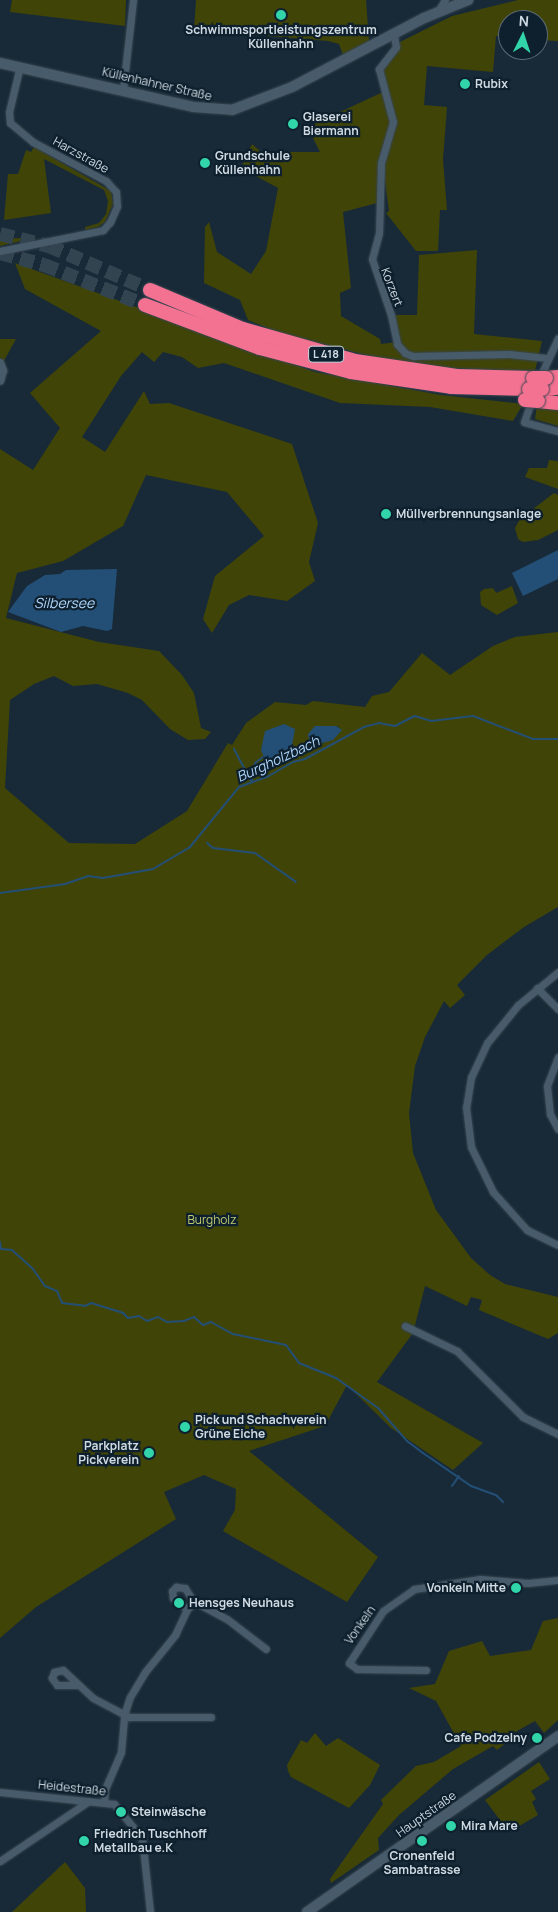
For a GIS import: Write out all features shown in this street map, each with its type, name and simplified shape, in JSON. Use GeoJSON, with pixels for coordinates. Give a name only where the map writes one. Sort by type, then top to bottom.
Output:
{"type":"FeatureCollection","features":[{"type":"Feature","properties":{"kind":"highway","name":"L 418"},"geometry":{"type":"LineString","coordinates":[[150,290],[243,330],[355,361],[539,387],[558,388]]}},
{"type":"Feature","properties":{"kind":"highway","name":"L 418"},"geometry":{"type":"LineString","coordinates":[[145,305],[300,360],[374,376],[451,387],[480,395],[539,387],[558,404]]}},
{"type":"Feature","properties":{"kind":"street"},"geometry":{"type":"LineString","coordinates":[[123,89],[133,0]]}},
{"type":"Feature","properties":{"kind":"street","name":"Küllenhahner Straße"},"geometry":{"type":"LineString","coordinates":[[438,11],[445,0]]}},
{"type":"Feature","properties":{"kind":"street","name":"Küllenhahner Straße"},"geometry":{"type":"LineString","coordinates":[[0,63],[123,89],[201,108],[239,109],[292,87],[438,11],[466,0]]}},
{"type":"Feature","properties":{"kind":"street","name":"Korzert"},"geometry":{"type":"LineString","coordinates":[[394,35],[396,47],[379,69],[393,122],[380,168],[379,233],[372,259],[391,315],[397,344],[405,353],[413,356],[509,354],[546,358]]}},
{"type":"Feature","properties":{"kind":"street","name":"Harzstraße"},"geometry":{"type":"LineString","coordinates":[[0,251],[103,230],[110,222],[116,206],[114,187],[33,142],[10,124],[9,112],[20,66]]}},
{"type":"Feature","properties":{"kind":"street"},"geometry":{"type":"LineString","coordinates":[[558,338],[546,358],[524,422],[558,431]]}},
{"type":"Feature","properties":{"kind":"street"},"geometry":{"type":"LineString","coordinates":[[0,362],[3,370],[0,381]]}},
{"type":"Feature","properties":{"kind":"street"},"geometry":{"type":"LineString","coordinates":[[558,972],[511,1012],[482,1051],[467,1093],[467,1126],[476,1160],[493,1192],[521,1225],[558,1246]]}},
{"type":"Feature","properties":{"kind":"street"},"geometry":{"type":"LineString","coordinates":[[537,988],[558,1009]]}},
{"type":"Feature","properties":{"kind":"street"},"geometry":{"type":"LineString","coordinates":[[558,1057],[547,1086],[550,1114],[558,1129]]}},
{"type":"Feature","properties":{"kind":"street"},"geometry":{"type":"LineString","coordinates":[[406,1326],[457,1352],[523,1417],[558,1434]]}},
{"type":"Feature","properties":{"kind":"street","name":"Vonkeln"},"geometry":{"type":"LineString","coordinates":[[426,1670],[357,1669],[350,1663],[383,1611],[414,1589],[480,1580],[528,1583],[558,1580]]}},
{"type":"Feature","properties":{"kind":"street"},"geometry":{"type":"LineString","coordinates":[[187,1609],[173,1598],[174,1588],[184,1588],[196,1602],[227,1619],[266,1649]]}},
{"type":"Feature","properties":{"kind":"street"},"geometry":{"type":"LineString","coordinates":[[104,1802],[105,1789],[121,1752],[124,1715],[136,1687],[176,1636],[187,1609],[196,1602]]}},
{"type":"Feature","properties":{"kind":"street"},"geometry":{"type":"LineString","coordinates":[[77,1685],[124,1715],[148,1719],[178,1716],[211,1717]]}},
{"type":"Feature","properties":{"kind":"street","name":"Hauptstraße"},"geometry":{"type":"LineString","coordinates":[[307,1912],[558,1736]]}},
{"type":"Feature","properties":{"kind":"street","name":"Heidestraße"},"geometry":{"type":"LineString","coordinates":[[0,1792],[114,1804],[142,1838],[150,1912]]}},
{"type":"Feature","properties":{"kind":"street"},"geometry":{"type":"LineString","coordinates":[[0,1861],[89,1801]]}},
{"type":"Feature","properties":{"kind":"green space"},"geometry":{"type":"Polygon","coordinates":[[[12,0],[126,0],[125,26],[10,12],[12,0]]]}},
{"type":"Feature","properties":{"kind":"green space","name":"Schwimmsportleistungszentrum Küllenhahn"},"geometry":{"type":"Polygon","coordinates":[[[196,0],[366,0],[369,41],[343,55],[339,44],[328,41],[194,30],[196,0]]]}},
{"type":"Feature","properties":{"kind":"green space"},"geometry":{"type":"Polygon","coordinates":[[[518,0],[558,0],[558,41],[548,40],[548,10],[498,10],[498,36],[496,36],[493,72],[427,66],[424,105],[447,107],[443,159],[447,210],[440,210],[438,251],[416,251],[386,213],[389,211],[383,166],[395,119],[382,70],[400,42],[452,16],[518,0]]]}},
{"type":"Feature","properties":{"kind":"green space"},"geometry":{"type":"Polygon","coordinates":[[[383,92],[391,121],[377,203],[343,212],[351,288],[340,293],[341,316],[380,339],[381,344],[398,342],[393,315],[417,315],[419,255],[477,250],[474,334],[542,341],[535,371],[447,368],[378,358],[283,334],[248,320],[240,300],[204,283],[205,227],[209,222],[217,252],[251,274],[266,251],[278,188],[241,168],[252,144],[261,152],[320,152],[313,138],[317,136],[312,125],[383,92]]]}},
{"type":"Feature","properties":{"kind":"green space"},"geometry":{"type":"Polygon","coordinates":[[[34,147],[111,191],[113,204],[105,222],[98,227],[85,230],[85,227],[99,223],[106,214],[108,201],[104,190],[44,159],[51,213],[4,220],[8,174],[18,174],[26,150],[31,152],[34,147]]]}},
{"type":"Feature","properties":{"kind":"green space"},"geometry":{"type":"Polygon","coordinates":[[[0,237],[3,239],[38,237],[0,246],[0,237]]]}},
{"type":"Feature","properties":{"kind":"green space","name":"Burgholz"},"geometry":{"type":"Polygon","coordinates":[[[15,263],[315,372],[441,395],[523,404],[513,421],[430,407],[340,403],[224,363],[198,368],[182,357],[163,352],[154,362],[142,352],[121,376],[82,437],[105,452],[144,391],[150,404],[169,403],[292,444],[318,523],[309,562],[315,581],[287,601],[249,595],[229,605],[212,633],[203,619],[215,576],[264,536],[227,492],[146,475],[123,526],[63,561],[17,573],[6,618],[99,642],[159,651],[182,675],[194,693],[201,728],[211,732],[205,739],[188,740],[170,729],[142,700],[128,693],[97,684],[73,686],[54,676],[34,684],[10,700],[5,788],[69,843],[135,844],[187,811],[228,743],[232,745],[246,723],[275,702],[306,705],[313,701],[365,707],[372,696],[389,692],[422,653],[450,675],[493,646],[515,637],[558,632],[558,907],[524,927],[487,955],[457,985],[465,995],[450,1008],[444,1001],[425,1037],[415,1066],[409,1113],[413,1153],[436,1210],[471,1258],[490,1275],[505,1284],[558,1297],[558,1333],[548,1339],[479,1310],[482,1300],[471,1297],[467,1306],[425,1286],[413,1333],[377,1382],[483,1443],[453,1470],[391,1428],[347,1385],[325,1426],[249,1451],[378,1557],[347,1602],[223,1531],[235,1510],[236,1489],[204,1475],[164,1492],[176,1519],[36,1607],[0,1638],[0,449],[33,470],[60,428],[30,393],[101,331],[25,289],[15,263]],[[315,726],[323,744],[339,727],[315,726]]]}},
{"type":"Feature","properties":{"kind":"green space"},"geometry":{"type":"Polygon","coordinates":[[[0,339],[16,339],[0,368],[0,339]]]}},
{"type":"Feature","properties":{"kind":"green space"},"geometry":{"type":"Polygon","coordinates":[[[537,405],[558,407],[558,426],[535,419],[537,405]]]}},
{"type":"Feature","properties":{"kind":"green space"},"geometry":{"type":"Polygon","coordinates":[[[549,460],[558,461],[558,489],[525,477],[529,468],[547,468],[549,460]]]}},
{"type":"Feature","properties":{"kind":"green space"},"geometry":{"type":"Polygon","coordinates":[[[554,493],[558,495],[558,530],[538,540],[523,542],[518,539],[515,528],[520,519],[554,493]]]}},
{"type":"Feature","properties":{"kind":"green space"},"geometry":{"type":"Polygon","coordinates":[[[512,586],[518,603],[497,615],[481,605],[480,592],[484,589],[493,588],[496,593],[512,586]]]}},
{"type":"Feature","properties":{"kind":"green space"},"geometry":{"type":"Polygon","coordinates":[[[558,1618],[558,1720],[544,1733],[535,1721],[508,1736],[510,1740],[497,1750],[493,1746],[453,1769],[399,1815],[378,1838],[379,1850],[331,1883],[330,1879],[383,1804],[381,1800],[416,1766],[434,1762],[461,1746],[436,1701],[409,1688],[435,1684],[449,1651],[482,1641],[490,1656],[531,1650],[543,1621],[558,1618]]]}},
{"type":"Feature","properties":{"kind":"green space"},"geometry":{"type":"Polygon","coordinates":[[[315,1733],[326,1746],[338,1738],[380,1765],[370,1785],[349,1808],[291,1777],[288,1771],[287,1765],[301,1740],[307,1743],[315,1733]]]}},
{"type":"Feature","properties":{"kind":"green space"},"geometry":{"type":"Polygon","coordinates":[[[539,1762],[550,1779],[531,1791],[536,1799],[532,1802],[538,1815],[509,1832],[485,1800],[539,1762]]]}},
{"type":"Feature","properties":{"kind":"green space"},"geometry":{"type":"Polygon","coordinates":[[[65,1862],[85,1888],[86,1912],[12,1912],[65,1862]]]}},
{"type":"Feature","properties":{"kind":"water"},"geometry":{"type":"Polygon","coordinates":[[[558,550],[558,579],[523,596],[512,573],[558,550]]]}},
{"type":"Feature","properties":{"kind":"water","name":"Silbersee"},"geometry":{"type":"Polygon","coordinates":[[[117,569],[112,629],[107,631],[83,626],[61,632],[8,612],[27,586],[45,575],[60,574],[66,570],[117,569]]]}},
{"type":"Feature","properties":{"kind":"water"},"geometry":{"type":"Polygon","coordinates":[[[284,724],[295,729],[291,751],[280,760],[266,762],[261,750],[265,731],[284,724]]]}},
{"type":"Feature","properties":{"kind":"water"},"geometry":{"type":"Polygon","coordinates":[[[315,726],[336,726],[342,730],[333,740],[319,744],[309,740],[308,734],[315,726]]]}},
{"type":"Feature","properties":{"kind":"waterway","name":"Burgholzbach"},"geometry":{"type":"LineString","coordinates":[[0,893],[65,884],[88,876],[103,878],[153,869],[190,847],[239,787],[267,777],[293,762],[305,759],[364,727],[379,723],[395,726],[415,716],[431,721],[473,716],[533,739],[558,739]]}},
{"type":"Feature","properties":{"kind":"waterway"},"geometry":{"type":"LineString","coordinates":[[234,749],[251,781]]}},
{"type":"Feature","properties":{"kind":"waterway"},"geometry":{"type":"LineString","coordinates":[[252,780],[255,763],[263,757]]}},
{"type":"Feature","properties":{"kind":"waterway"},"geometry":{"type":"LineString","coordinates":[[207,843],[213,848],[255,853],[296,882]]}},
{"type":"Feature","properties":{"kind":"waterway"},"geometry":{"type":"LineString","coordinates":[[0,1242],[1,1249],[12,1250],[33,1269],[45,1286],[57,1291],[62,1303],[85,1306],[91,1303],[123,1313],[128,1318],[139,1316],[147,1321],[158,1317],[167,1322],[184,1321],[194,1317],[203,1325],[211,1322],[233,1334],[286,1345],[299,1363],[336,1378],[378,1408],[407,1441],[423,1453],[471,1486],[496,1495],[503,1502]]}},
{"type":"Feature","properties":{"kind":"waterway"},"geometry":{"type":"LineString","coordinates":[[452,1486],[459,1476]]}},
{"type":"Feature","properties":{"kind":"tunnel"},"geometry":{"type":"LineString","coordinates":[[0,234],[49,246],[150,290]]}},
{"type":"Feature","properties":{"kind":"tunnel"},"geometry":{"type":"LineString","coordinates":[[0,253],[44,265],[145,305]]}},
{"type":"Feature","properties":{"kind":"place","name":"Schwimmsportleistungszentrum Küllenhahn"},"geometry":{"type":"Point","coordinates":[281,15]}},
{"type":"Feature","properties":{"kind":"place","name":"Rubix"},"geometry":{"type":"Point","coordinates":[465,84]}},
{"type":"Feature","properties":{"kind":"place","name":"Glaserei Biermann"},"geometry":{"type":"Point","coordinates":[293,124]}},
{"type":"Feature","properties":{"kind":"place","name":"Grundschule Küllenhahn"},"geometry":{"type":"Point","coordinates":[205,163]}},
{"type":"Feature","properties":{"kind":"place","name":"Müllverbrennungsanlage"},"geometry":{"type":"Point","coordinates":[386,514]}},
{"type":"Feature","properties":{"kind":"place","name":"Pick und Schachverein Grüne Eiche"},"geometry":{"type":"Point","coordinates":[185,1427]}},
{"type":"Feature","properties":{"kind":"place","name":"Parkplatz Pickverein"},"geometry":{"type":"Point","coordinates":[149,1453]}},
{"type":"Feature","properties":{"kind":"place","name":"Vonkeln Mitte"},"geometry":{"type":"Point","coordinates":[516,1588]}},
{"type":"Feature","properties":{"kind":"place","name":"Hensges Neuhaus"},"geometry":{"type":"Point","coordinates":[179,1603]}},
{"type":"Feature","properties":{"kind":"place","name":"Cafe Podzelny"},"geometry":{"type":"Point","coordinates":[537,1738]}},
{"type":"Feature","properties":{"kind":"place","name":"Steinwäsche"},"geometry":{"type":"Point","coordinates":[121,1812]}},
{"type":"Feature","properties":{"kind":"place","name":"Mira Mare"},"geometry":{"type":"Point","coordinates":[451,1826]}},
{"type":"Feature","properties":{"kind":"place","name":"Friedrich Tuschhoff Metallbau e.K"},"geometry":{"type":"Point","coordinates":[84,1841]}},
{"type":"Feature","properties":{"kind":"place","name":"Cronenfeld Sambatrasse"},"geometry":{"type":"Point","coordinates":[422,1841]}}]}
